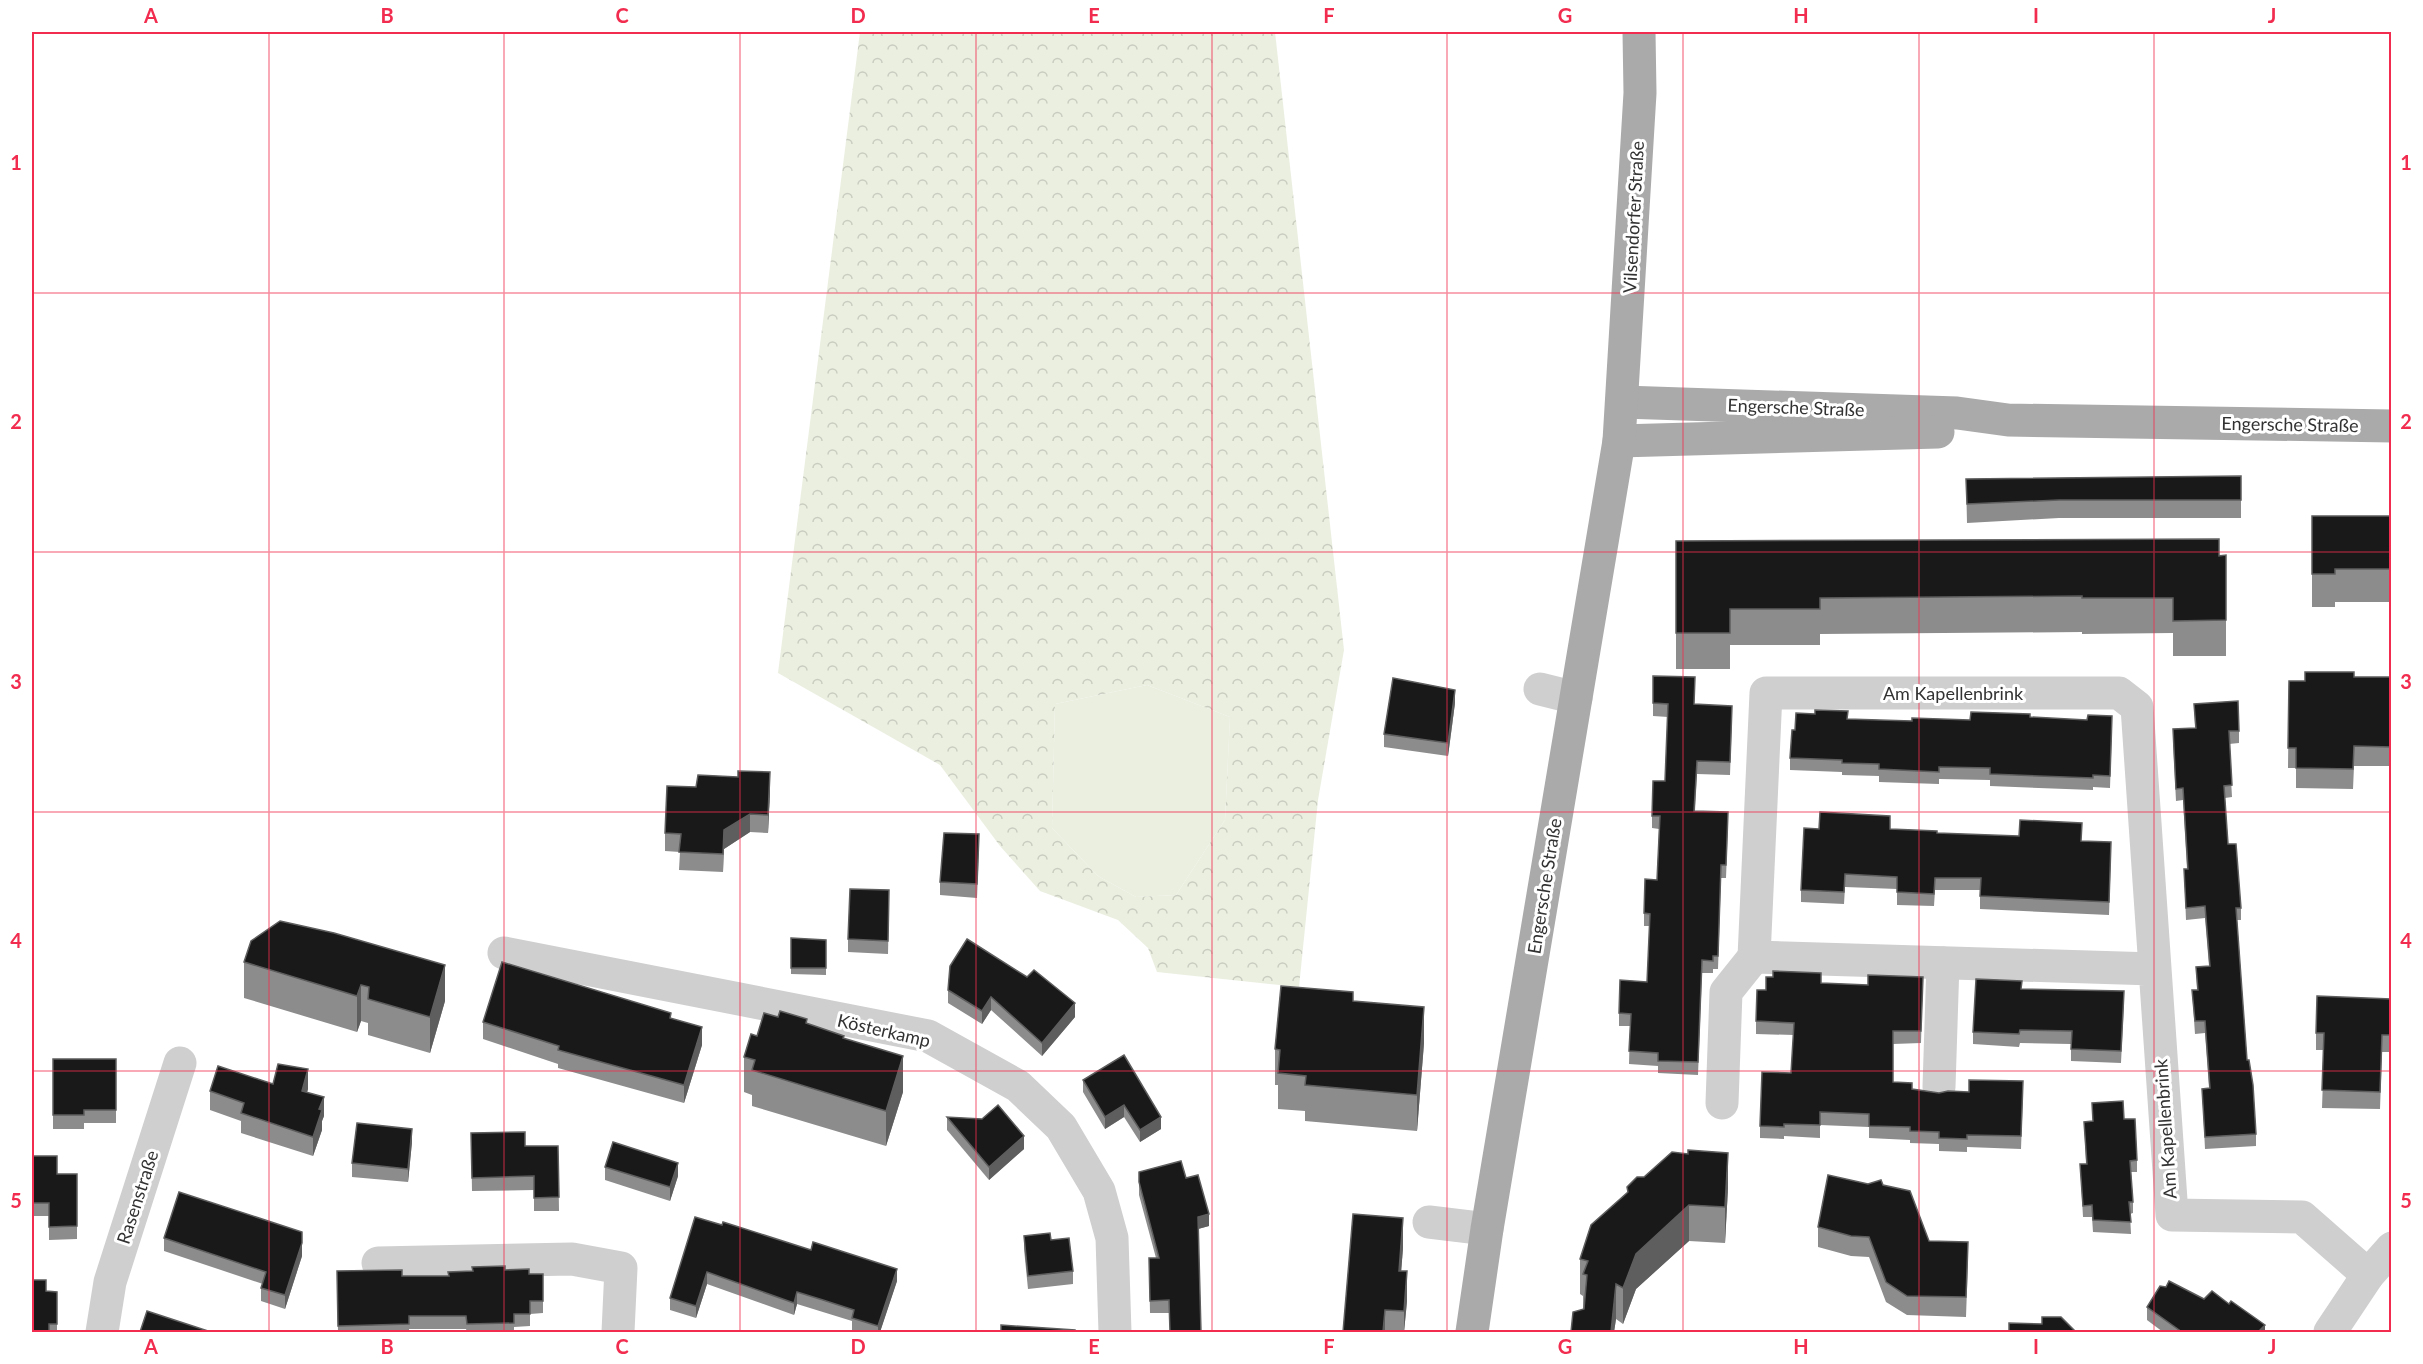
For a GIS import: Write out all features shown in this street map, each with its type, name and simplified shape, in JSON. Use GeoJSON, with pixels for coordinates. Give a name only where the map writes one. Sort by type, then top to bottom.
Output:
{"type":"FeatureCollection","features":[{"type":"Feature","properties":{"kind":"main road","name":"Vilsendorfer Straße"},"geometry":{"type":"LineString","coordinates":[[1623,402],[1640,93],[1639,32]]}},
{"type":"Feature","properties":{"kind":"main road","name":"Engersche Straße"},"geometry":{"type":"LineString","coordinates":[[1472,1332],[1487,1229],[1619,441],[1623,402],[1956,413],[2008,420],[2391,426]]}},
{"type":"Feature","properties":{"kind":"main road","name":"Engersche Straße"},"geometry":{"type":"LineString","coordinates":[[1619,441],[1958,431],[2008,420]]}},
{"type":"Feature","properties":{"kind":"street"},"geometry":{"type":"LineString","coordinates":[[1540,689],[1576,698]]}},
{"type":"Feature","properties":{"kind":"street","name":"Am Kapellenbrink"},"geometry":{"type":"LineString","coordinates":[[1754,957],[1766,693],[2119,693],[2138,707],[2172,1215],[2302,1217],[2368,1275]]}},
{"type":"Feature","properties":{"kind":"street","name":"Kösterkamp"},"geometry":{"type":"LineString","coordinates":[[504,953],[928,1036],[1018,1086],[1061,1127],[1099,1191],[1112,1238],[1115,1332]]}},
{"type":"Feature","properties":{"kind":"street"},"geometry":{"type":"LineString","coordinates":[[1722,1102],[1726,992],[1754,957],[2154,969]]}},
{"type":"Feature","properties":{"kind":"street"},"geometry":{"type":"LineString","coordinates":[[1939,1087],[1943,963]]}},
{"type":"Feature","properties":{"kind":"street","name":"Rasenstraße"},"geometry":{"type":"LineString","coordinates":[[102,1332],[110,1282],[180,1063]]}},
{"type":"Feature","properties":{"kind":"street"},"geometry":{"type":"LineString","coordinates":[[1429,1222],[1487,1229]]}},
{"type":"Feature","properties":{"kind":"street"},"geometry":{"type":"LineString","coordinates":[[2330,1332],[2368,1275],[2391,1248]]}},
{"type":"Feature","properties":{"kind":"street"},"geometry":{"type":"LineString","coordinates":[[378,1263],[572,1259],[621,1268],[618,1332]]}},
{"type":"Feature","properties":{"kind":"green space"},"geometry":{"type":"Polygon","coordinates":[[[860,32],[1275,32],[1344,650],[1318,800],[1299,987],[1157,972],[1148,948],[1118,920],[1040,891],[1000,846],[940,765],[778,673],[860,32]],[[1147,685],[1055,704],[1052,828],[1098,876],[1136,897],[1176,895],[1225,820],[1230,717],[1147,685]]]}},
{"type":"Feature","properties":{"kind":"green space"},"geometry":{"type":"Polygon","coordinates":[[[1147,685],[1230,717],[1225,820],[1176,895],[1136,897],[1098,876],[1052,828],[1055,704],[1147,685]]]}},
{"type":"Feature","properties":{"kind":"building"},"geometry":{"type":"Polygon","coordinates":[[[2241,476],[2241,500],[2059,500],[1967,504],[1966,479],[2241,476]]]}},
{"type":"Feature","properties":{"kind":"building"},"geometry":{"type":"Polygon","coordinates":[[[2312,516],[2391,516],[2391,569],[2335,569],[2335,574],[2312,574],[2312,516]]]}},
{"type":"Feature","properties":{"kind":"building"},"geometry":{"type":"Polygon","coordinates":[[[2219,539],[2219,556],[2226,555],[2226,620],[2173,621],[2173,598],[2082,598],[2082,596],[1820,598],[1820,609],[1730,609],[1730,633],[1676,633],[1676,541],[2219,539]]]}},
{"type":"Feature","properties":{"kind":"building"},"geometry":{"type":"Polygon","coordinates":[[[2305,672],[2354,672],[2354,677],[2391,677],[2391,747],[2354,746],[2353,769],[2296,768],[2296,748],[2288,748],[2289,681],[2305,681],[2305,672]]]}},
{"type":"Feature","properties":{"kind":"building"},"geometry":{"type":"Polygon","coordinates":[[[1653,676],[1695,677],[1694,704],[1732,706],[1730,762],[1697,761],[1694,811],[1728,812],[1726,865],[1721,865],[1718,956],[1713,956],[1713,961],[1702,960],[1698,1062],[1658,1061],[1658,1053],[1629,1051],[1631,1014],[1619,1013],[1620,980],[1647,982],[1650,914],[1644,913],[1645,879],[1657,880],[1660,816],[1652,816],[1653,781],[1665,781],[1668,704],[1653,703],[1653,676]]]}},
{"type":"Feature","properties":{"kind":"building"},"geometry":{"type":"Polygon","coordinates":[[[1393,678],[1455,690],[1448,743],[1384,734],[1393,678]]]}},
{"type":"Feature","properties":{"kind":"building"},"geometry":{"type":"Polygon","coordinates":[[[2238,701],[2239,731],[2229,731],[2232,785],[2224,786],[2228,844],[2236,844],[2241,908],[2236,908],[2247,1060],[2249,1060],[2253,1085],[2256,1134],[2205,1137],[2202,1089],[2210,1088],[2205,1021],[2195,1021],[2192,990],[2198,990],[2196,967],[2210,966],[2205,906],[2186,908],[2184,869],[2188,869],[2183,788],[2176,789],[2173,729],[2196,728],[2194,704],[2238,701]]]}},
{"type":"Feature","properties":{"kind":"building"},"geometry":{"type":"Polygon","coordinates":[[[1815,710],[1848,711],[1847,719],[1912,721],[1912,718],[1970,720],[1971,712],[2030,714],[2030,717],[2087,720],[2088,715],[2112,716],[2110,776],[2093,775],[2093,778],[1990,774],[1990,768],[1939,767],[1939,772],[1879,769],[1879,764],[1790,758],[1796,713],[1815,714],[1815,710]]]}},
{"type":"Feature","properties":{"kind":"building"},"geometry":{"type":"Polygon","coordinates":[[[738,771],[770,772],[768,815],[750,814],[724,830],[723,854],[679,852],[681,834],[665,833],[667,786],[696,787],[698,775],[738,777],[738,771]]]}},
{"type":"Feature","properties":{"kind":"building"},"geometry":{"type":"Polygon","coordinates":[[[1820,812],[1890,816],[1890,829],[1937,831],[1937,833],[2019,836],[2020,820],[2082,823],[2081,841],[2111,842],[2109,902],[1980,896],[1981,878],[1935,878],[1934,894],[1897,892],[1897,877],[1845,874],[1844,892],[1801,890],[1804,828],[1819,829],[1820,812]]]}},
{"type":"Feature","properties":{"kind":"building"},"geometry":{"type":"Polygon","coordinates":[[[944,833],[979,834],[977,884],[940,882],[944,833]]]}},
{"type":"Feature","properties":{"kind":"building"},"geometry":{"type":"Polygon","coordinates":[[[850,889],[889,890],[888,941],[848,939],[850,889]]]}},
{"type":"Feature","properties":{"kind":"building"},"geometry":{"type":"Polygon","coordinates":[[[280,921],[334,933],[445,965],[430,1017],[368,999],[369,987],[361,985],[357,996],[244,962],[251,941],[280,921]]]}},
{"type":"Feature","properties":{"kind":"building"},"geometry":{"type":"Polygon","coordinates":[[[791,938],[826,940],[826,968],[791,968],[791,938]]]}},
{"type":"Feature","properties":{"kind":"building"},"geometry":{"type":"Polygon","coordinates":[[[967,939],[1027,977],[1034,970],[1075,1003],[1042,1043],[991,997],[982,1011],[948,990],[950,966],[967,939]]]}},
{"type":"Feature","properties":{"kind":"building"},"geometry":{"type":"Polygon","coordinates":[[[502,962],[671,1013],[670,1018],[702,1027],[684,1085],[558,1050],[559,1046],[483,1022],[502,962]]]}},
{"type":"Feature","properties":{"kind":"building"},"geometry":{"type":"Polygon","coordinates":[[[1773,971],[1821,973],[1821,983],[1868,985],[1868,975],[1923,977],[1921,1031],[1893,1031],[1893,1082],[1912,1083],[1912,1089],[1939,1093],[1969,1092],[1969,1080],[2023,1081],[2021,1136],[1967,1135],[1967,1139],[1939,1138],[1939,1132],[1910,1131],[1910,1127],[1869,1126],[1869,1114],[1820,1112],[1820,1125],[1760,1126],[1762,1072],[1791,1073],[1794,1023],[1756,1021],[1757,990],[1766,990],[1766,977],[1773,977],[1773,971]]]}},
{"type":"Feature","properties":{"kind":"building"},"geometry":{"type":"Polygon","coordinates":[[[1976,979],[2022,981],[2021,989],[2124,991],[2121,1051],[2071,1049],[2072,1031],[2020,1030],[2019,1034],[1973,1032],[1976,979]]]}},
{"type":"Feature","properties":{"kind":"building"},"geometry":{"type":"Polygon","coordinates":[[[1281,986],[1353,992],[1353,1001],[1424,1007],[1417,1095],[1305,1085],[1306,1076],[1278,1073],[1280,1050],[1275,1049],[1281,986]]]}},
{"type":"Feature","properties":{"kind":"building"},"geometry":{"type":"Polygon","coordinates":[[[2317,996],[2391,999],[2391,1035],[2382,1035],[2380,1092],[2322,1090],[2324,1033],[2316,1033],[2317,996]]]}},
{"type":"Feature","properties":{"kind":"building"},"geometry":{"type":"Polygon","coordinates":[[[780,1011],[807,1019],[806,1023],[844,1036],[843,1038],[903,1056],[886,1111],[752,1070],[755,1060],[744,1057],[751,1034],[757,1036],[764,1013],[778,1017],[780,1011]]]}},
{"type":"Feature","properties":{"kind":"building"},"geometry":{"type":"Polygon","coordinates":[[[1124,1055],[1161,1117],[1140,1130],[1124,1105],[1105,1117],[1083,1080],[1124,1055]]]}},
{"type":"Feature","properties":{"kind":"building"},"geometry":{"type":"Polygon","coordinates":[[[53,1059],[116,1059],[116,1110],[84,1110],[84,1115],[53,1115],[53,1059]]]}},
{"type":"Feature","properties":{"kind":"building"},"geometry":{"type":"Polygon","coordinates":[[[278,1064],[308,1069],[302,1091],[324,1097],[313,1137],[241,1113],[244,1103],[210,1091],[218,1066],[273,1084],[278,1064]]]}},
{"type":"Feature","properties":{"kind":"building"},"geometry":{"type":"Polygon","coordinates":[[[2123,1101],[2124,1119],[2135,1119],[2137,1160],[2130,1161],[2133,1202],[2129,1202],[2131,1222],[2093,1220],[2092,1205],[2083,1206],[2080,1164],[2087,1164],[2084,1122],[2093,1121],[2092,1103],[2123,1101]]]}},
{"type":"Feature","properties":{"kind":"building"},"geometry":{"type":"Polygon","coordinates":[[[998,1105],[1024,1136],[989,1167],[947,1117],[982,1119],[998,1105]]]}},
{"type":"Feature","properties":{"kind":"building"},"geometry":{"type":"Polygon","coordinates":[[[357,1123],[412,1129],[408,1169],[352,1163],[357,1123]]]}},
{"type":"Feature","properties":{"kind":"building"},"geometry":{"type":"Polygon","coordinates":[[[525,1132],[525,1146],[558,1146],[559,1197],[534,1198],[534,1176],[472,1178],[471,1133],[525,1132]]]}},
{"type":"Feature","properties":{"kind":"building"},"geometry":{"type":"Polygon","coordinates":[[[613,1142],[678,1163],[670,1187],[605,1167],[613,1142]]]}},
{"type":"Feature","properties":{"kind":"building"},"geometry":{"type":"Polygon","coordinates":[[[1688,1150],[1728,1153],[1725,1207],[1689,1205],[1636,1254],[1623,1288],[1616,1284],[1611,1332],[1571,1332],[1573,1312],[1584,1309],[1587,1275],[1583,1274],[1588,1261],[1580,1259],[1591,1225],[1628,1192],[1627,1187],[1637,1177],[1644,1177],[1672,1152],[1688,1154],[1688,1150]]]}},
{"type":"Feature","properties":{"kind":"building"},"geometry":{"type":"Polygon","coordinates":[[[32,1156],[57,1156],[57,1174],[77,1174],[77,1226],[49,1227],[49,1203],[32,1203],[32,1156]]]}},
{"type":"Feature","properties":{"kind":"building"},"geometry":{"type":"Polygon","coordinates":[[[1181,1161],[1186,1178],[1198,1175],[1209,1214],[1198,1217],[1201,1332],[1170,1332],[1169,1300],[1150,1301],[1149,1258],[1159,1258],[1139,1182],[1139,1172],[1181,1161]]]}},
{"type":"Feature","properties":{"kind":"building"},"geometry":{"type":"Polygon","coordinates":[[[1828,1175],[1868,1184],[1881,1180],[1883,1185],[1910,1191],[1929,1241],[1968,1242],[1966,1297],[1907,1296],[1886,1282],[1869,1237],[1851,1236],[1818,1227],[1828,1175]]]}},
{"type":"Feature","properties":{"kind":"building"},"geometry":{"type":"Polygon","coordinates":[[[179,1192],[302,1232],[302,1243],[285,1295],[261,1288],[266,1272],[164,1238],[179,1192]]]}},
{"type":"Feature","properties":{"kind":"building"},"geometry":{"type":"Polygon","coordinates":[[[1353,1214],[1403,1218],[1399,1271],[1407,1271],[1404,1311],[1385,1310],[1383,1332],[1343,1332],[1353,1214]]]}},
{"type":"Feature","properties":{"kind":"building"},"geometry":{"type":"Polygon","coordinates":[[[695,1217],[722,1225],[723,1222],[811,1250],[813,1242],[897,1269],[878,1326],[852,1318],[854,1310],[823,1300],[797,1292],[794,1303],[707,1272],[696,1306],[670,1298],[695,1217]]]}},
{"type":"Feature","properties":{"kind":"building"},"geometry":{"type":"Polygon","coordinates":[[[1050,1233],[1051,1240],[1069,1238],[1073,1271],[1028,1276],[1024,1236],[1050,1233]]]}},
{"type":"Feature","properties":{"kind":"building"},"geometry":{"type":"Polygon","coordinates":[[[505,1266],[505,1270],[529,1269],[529,1274],[543,1274],[543,1301],[530,1301],[530,1314],[514,1314],[514,1323],[467,1324],[466,1316],[409,1316],[409,1324],[338,1326],[337,1271],[402,1270],[402,1276],[449,1276],[448,1272],[473,1271],[472,1267],[505,1266]]]}},
{"type":"Feature","properties":{"kind":"building"},"geometry":{"type":"Polygon","coordinates":[[[32,1280],[46,1280],[46,1291],[57,1292],[57,1324],[49,1324],[49,1332],[32,1332],[32,1280]]]}},
{"type":"Feature","properties":{"kind":"building"},"geometry":{"type":"Polygon","coordinates":[[[2169,1281],[2204,1299],[2212,1291],[2229,1304],[2231,1301],[2265,1325],[2258,1332],[2182,1332],[2147,1307],[2160,1286],[2166,1287],[2169,1281]]]}},
{"type":"Feature","properties":{"kind":"building"},"geometry":{"type":"Polygon","coordinates":[[[147,1311],[211,1332],[140,1332],[147,1311]]]}},
{"type":"Feature","properties":{"kind":"building"},"geometry":{"type":"Polygon","coordinates":[[[2042,1317],[2061,1317],[2076,1332],[2009,1332],[2009,1323],[2042,1324],[2042,1317]]]}},
{"type":"Feature","properties":{"kind":"building"},"geometry":{"type":"Polygon","coordinates":[[[1001,1325],[1075,1330],[1075,1332],[1001,1332],[1001,1325]]]}}]}
